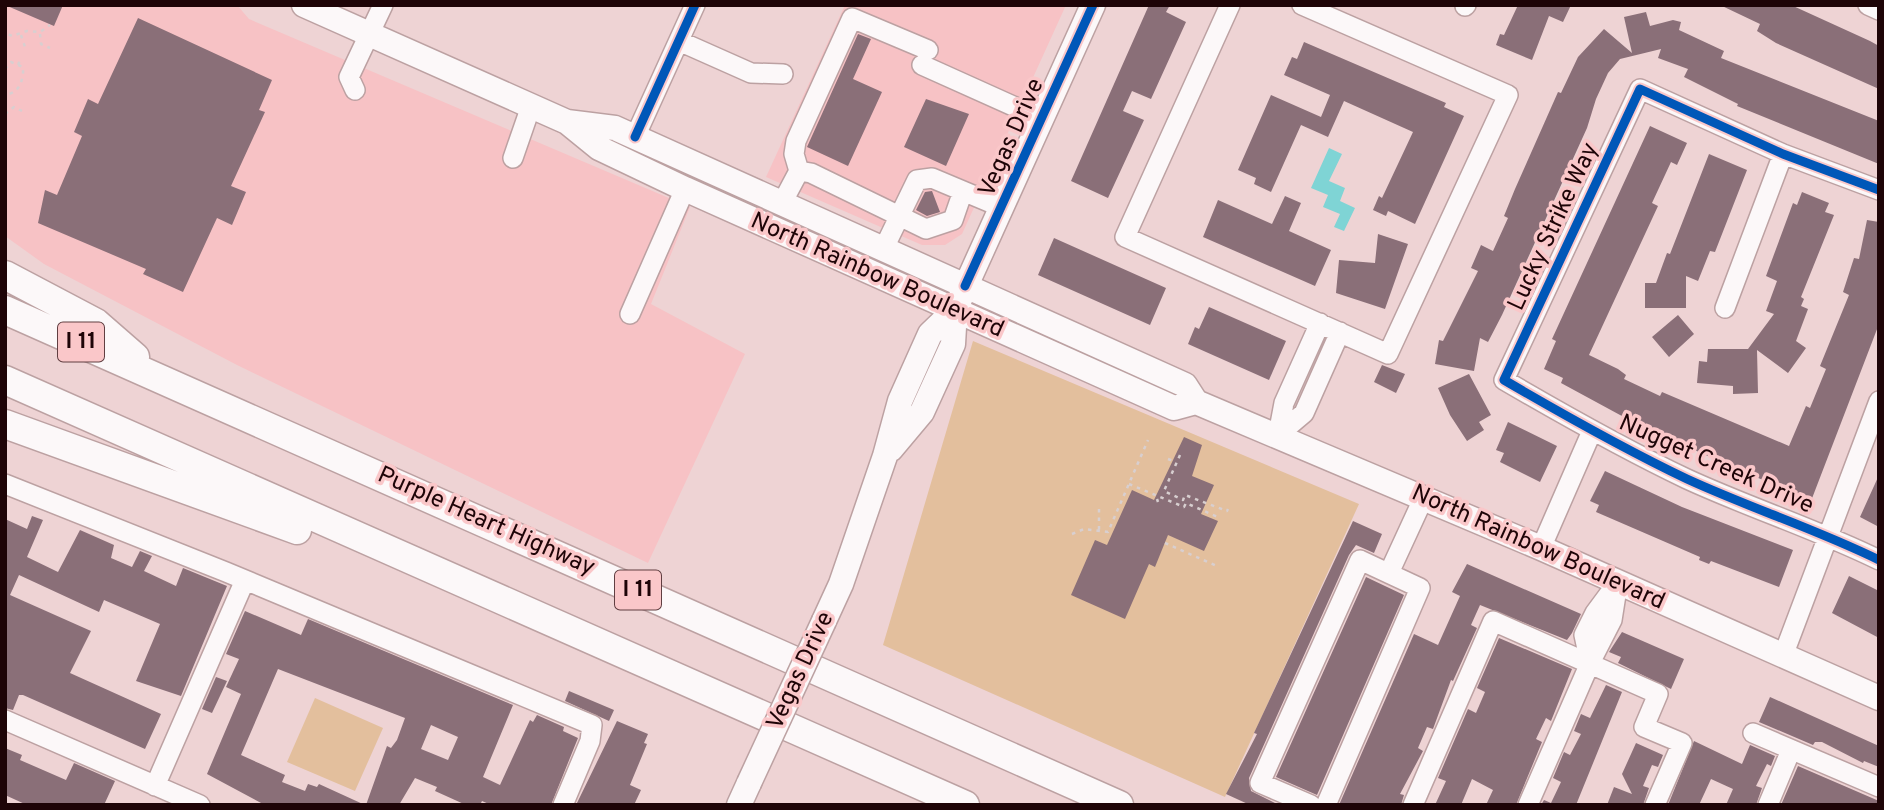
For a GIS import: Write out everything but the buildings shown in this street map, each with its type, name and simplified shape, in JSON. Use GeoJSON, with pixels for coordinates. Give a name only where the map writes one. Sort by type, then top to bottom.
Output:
{"type":"FeatureCollection","features":[{"type":"Feature","properties":{"kind":"highway"},"geometry":{"type":"LineString","coordinates":[[5,275],[96,323],[156,375]]}},
{"type":"Feature","properties":{"kind":"highway","name":"Purple Heart Highway"},"geometry":{"type":"LineString","coordinates":[[5,310],[1119,805]]}},
{"type":"Feature","properties":{"kind":"highway"},"geometry":{"type":"LineString","coordinates":[[5,380],[965,805]]}},
{"type":"Feature","properties":{"kind":"highway"},"geometry":{"type":"LineString","coordinates":[[5,424],[268,518],[443,593],[646,664]]}},
{"type":"Feature","properties":{"kind":"main road","name":"North Rainbow Boulevard"},"geometry":{"type":"LineString","coordinates":[[304,5],[567,122],[599,148],[685,189],[1174,408],[1196,402]]}},
{"type":"Feature","properties":{"kind":"main road","name":"Vegas Drive"},"geometry":{"type":"LineString","coordinates":[[744,794],[841,584],[885,456],[922,412],[953,344],[954,310],[1093,5]]}},
{"type":"Feature","properties":{"kind":"main road","name":"North Rainbow Boulevard"},"geometry":{"type":"LineString","coordinates":[[567,122],[615,128],[1185,385],[1196,402],[1541,548],[1879,698]]}},
{"type":"Feature","properties":{"kind":"street"},"geometry":{"type":"LineString","coordinates":[[355,90],[349,77],[383,5]]}},
{"type":"Feature","properties":{"kind":"street"},"geometry":{"type":"LineString","coordinates":[[635,137],[695,5]]}},
{"type":"Feature","properties":{"kind":"street"},"geometry":{"type":"LineString","coordinates":[[1230,5],[1125,237],[1388,354],[1508,95],[1302,5]]}},
{"type":"Feature","properties":{"kind":"street"},"geometry":{"type":"LineString","coordinates":[[1868,5],[1879,10]]}},
{"type":"Feature","properties":{"kind":"street"},"geometry":{"type":"LineString","coordinates":[[782,203],[799,171],[794,154],[796,141],[852,18],[1042,119]]}},
{"type":"Feature","properties":{"kind":"street"},"geometry":{"type":"LineString","coordinates":[[679,41],[751,73],[783,74]]}},
{"type":"Feature","properties":{"kind":"street","name":"Lucky Strike Way"},"geometry":{"type":"LineString","coordinates":[[1504,380],[1640,89],[1783,154]]}},
{"type":"Feature","properties":{"kind":"street"},"geometry":{"type":"LineString","coordinates":[[513,158],[531,106]]}},
{"type":"Feature","properties":{"kind":"street"},"geometry":{"type":"LineString","coordinates":[[1725,308],[1783,154],[1879,190]]}},
{"type":"Feature","properties":{"kind":"street"},"geometry":{"type":"LineString","coordinates":[[799,171],[811,173],[900,213],[912,223],[926,229],[953,219],[963,191]]}},
{"type":"Feature","properties":{"kind":"street"},"geometry":{"type":"LineString","coordinates":[[884,248],[917,180],[932,178],[1001,207]]}},
{"type":"Feature","properties":{"kind":"street"},"geometry":{"type":"LineString","coordinates":[[630,314],[685,189]]}},
{"type":"Feature","properties":{"kind":"street"},"geometry":{"type":"LineString","coordinates":[[1278,435],[1284,403],[1320,323]]}},
{"type":"Feature","properties":{"kind":"street"},"geometry":{"type":"LineString","coordinates":[[1278,435],[1304,413],[1340,332]]}},
{"type":"Feature","properties":{"kind":"street","name":"Nugget Creek Drive"},"geometry":{"type":"LineString","coordinates":[[1504,380],[1592,431],[1689,480],[1828,535],[1879,560]]}},
{"type":"Feature","properties":{"kind":"street"},"geometry":{"type":"LineString","coordinates":[[1783,656],[1879,401]]}},
{"type":"Feature","properties":{"kind":"street"},"geometry":{"type":"LineString","coordinates":[[1541,548],[1592,431]]}},
{"type":"Feature","properties":{"kind":"street"},"geometry":{"type":"LineString","coordinates":[[5,484],[592,724],[590,741],[563,805]]}},
{"type":"Feature","properties":{"kind":"street"},"geometry":{"type":"LineString","coordinates":[[1389,573],[1424,498]]}},
{"type":"Feature","properties":{"kind":"street"},"geometry":{"type":"LineString","coordinates":[[1311,805],[1260,783],[1360,560],[1420,588],[1326,805]]}},
{"type":"Feature","properties":{"kind":"street"},"geometry":{"type":"LineString","coordinates":[[155,786],[245,580]]}},
{"type":"Feature","properties":{"kind":"street"},"geometry":{"type":"LineString","coordinates":[[1528,805],[1590,663],[1612,620],[1618,582]]}},
{"type":"Feature","properties":{"kind":"street"},"geometry":{"type":"LineString","coordinates":[[1413,805],[1493,621],[1658,694],[1644,727],[1682,743],[1655,805]]}},
{"type":"Feature","properties":{"kind":"street"},"geometry":{"type":"LineString","coordinates":[[5,720],[200,805]]}},
{"type":"Feature","properties":{"kind":"street"},"geometry":{"type":"LineString","coordinates":[[1753,733],[1879,788]]}},
{"type":"Feature","properties":{"kind":"street"},"geometry":{"type":"LineString","coordinates":[[1768,805],[1791,750]]}},
{"type":"Feature","properties":{"kind":"street"},"geometry":{"type":"LineString","coordinates":[[1875,805],[1879,794]]}},
{"type":"Feature","properties":{"kind":"path"},"geometry":{"type":"LineString","coordinates":[[5,19],[7,36],[40,32],[50,25]]}},
{"type":"Feature","properties":{"kind":"path"},"geometry":{"type":"LineString","coordinates":[[40,32],[41,44],[50,48]]}},
{"type":"Feature","properties":{"kind":"path"},"geometry":{"type":"LineString","coordinates":[[21,35],[25,47]]}},
{"type":"Feature","properties":{"kind":"path"},"geometry":{"type":"LineString","coordinates":[[18,65],[21,58]]}},
{"type":"Feature","properties":{"kind":"path"},"geometry":{"type":"LineString","coordinates":[[5,69],[11,62],[23,67],[23,78],[13,93],[5,94]]}},
{"type":"Feature","properties":{"kind":"path"},"geometry":{"type":"LineString","coordinates":[[5,114],[14,107],[22,111]]}},
{"type":"Feature","properties":{"kind":"path"},"geometry":{"type":"LineString","coordinates":[[1072,534],[1084,529],[1108,532],[1148,440]]}},
{"type":"Feature","properties":{"kind":"path"},"geometry":{"type":"LineString","coordinates":[[1158,499],[1180,455]]}},
{"type":"Feature","properties":{"kind":"path"},"geometry":{"type":"LineString","coordinates":[[1168,458],[1176,462]]}},
{"type":"Feature","properties":{"kind":"path"},"geometry":{"type":"LineString","coordinates":[[1129,484],[1158,499],[1184,507],[1186,503],[1220,518]]}},
{"type":"Feature","properties":{"kind":"path"},"geometry":{"type":"LineString","coordinates":[[1164,491],[1183,500]]}},
{"type":"Feature","properties":{"kind":"path"},"geometry":{"type":"LineString","coordinates":[[1180,506],[1185,495],[1227,511],[1228,509]]}},
{"type":"Feature","properties":{"kind":"path"},"geometry":{"type":"LineString","coordinates":[[1099,509],[1099,532]]}},
{"type":"Feature","properties":{"kind":"path"},"geometry":{"type":"LineString","coordinates":[[1165,543],[1219,567]]}},
{"type":"Feature","properties":{"kind":"shaded area"},"geometry":{"type":"Polygon","coordinates":[[[5,5],[237,5],[249,19],[690,207],[651,304],[745,354],[648,563],[237,365],[44,264],[5,236],[5,5]]]}},
{"type":"Feature","properties":{"kind":"shaded area"},"geometry":{"type":"Polygon","coordinates":[[[845,5],[1066,5],[962,234],[945,245],[922,245],[766,177],[845,5]]]}},
{"type":"Feature","properties":{"kind":"shaded area"},"geometry":{"type":"Polygon","coordinates":[[[973,341],[1359,504],[1225,797],[883,645],[973,341]]]}},
{"type":"Feature","properties":{"kind":"shaded area"},"geometry":{"type":"Polygon","coordinates":[[[315,698],[383,728],[355,791],[287,762],[315,698]]]}},
{"type":"Feature","properties":{"kind":"water"},"geometry":{"type":"Polygon","coordinates":[[[1329,148],[1342,154],[1329,181],[1345,188],[1340,201],[1355,208],[1344,231],[1334,227],[1340,214],[1323,207],[1328,195],[1311,188],[1329,148]]]}},
{"type":"Feature","properties":{"kind":"cycle path"},"geometry":{"type":"LineString","coordinates":[[635,137],[695,5]]}},
{"type":"Feature","properties":{"kind":"cycle path"},"geometry":{"type":"LineString","coordinates":[[965,286],[1093,5]]}},
{"type":"Feature","properties":{"kind":"cycle path"},"geometry":{"type":"LineString","coordinates":[[1879,190],[1783,154],[1640,89],[1504,380],[1640,456],[1687,479],[1879,560]]}}]}
